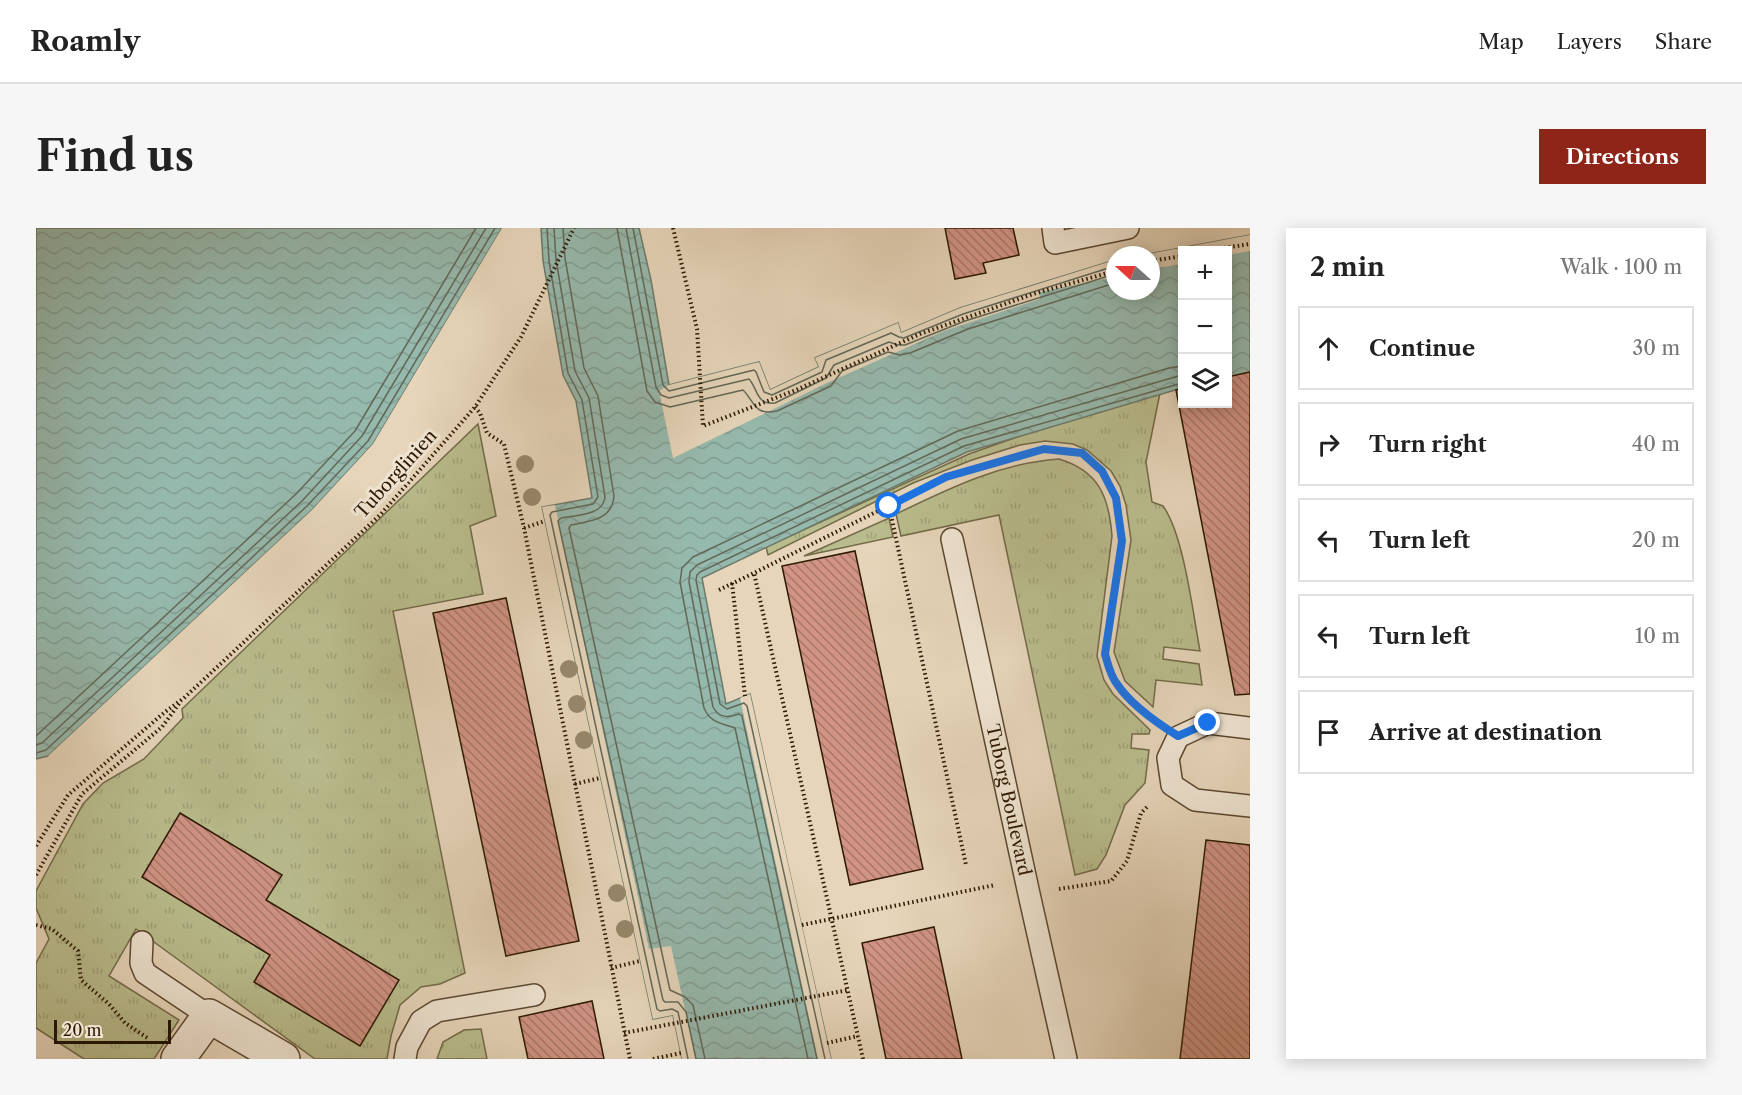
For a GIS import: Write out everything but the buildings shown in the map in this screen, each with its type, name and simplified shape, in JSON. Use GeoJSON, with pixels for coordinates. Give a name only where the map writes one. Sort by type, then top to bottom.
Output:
{"type":"FeatureCollection","features":[{"type":"Feature","properties":{"kind":"street"},"geometry":{"type":"LineString","coordinates":[[178,1059],[209,1016],[283,1059]]}},
{"type":"Feature","properties":{"kind":"lane"},"geometry":{"type":"LineString","coordinates":[[1053,228],[1055,243],[1128,228]]}},
{"type":"Feature","properties":{"kind":"lane","name":"Tuborg Boulevard"},"geometry":{"type":"LineString","coordinates":[[952,539],[1066,1059]]}},
{"type":"Feature","properties":{"kind":"lane"},"geometry":{"type":"LineString","coordinates":[[1250,728],[1208,723],[1178,736],[1168,758],[1172,785],[1195,800],[1250,806]]}},
{"type":"Feature","properties":{"kind":"lane"},"geometry":{"type":"LineString","coordinates":[[142,942],[141,963],[145,973],[209,1016]]}},
{"type":"Feature","properties":{"kind":"lane"},"geometry":{"type":"LineString","coordinates":[[405,1059],[407,1047],[421,1021],[436,1011],[534,995]]}},
{"type":"Feature","properties":{"kind":"path","name":"Tuborglinien"},"geometry":{"type":"LineString","coordinates":[[36,846],[68,795],[184,698],[381,514],[475,407],[521,337],[574,228]]}},
{"type":"Feature","properties":{"kind":"path"},"geometry":{"type":"LineString","coordinates":[[673,228],[697,329],[704,426],[796,390],[920,334],[1032,294],[1106,273]]}},
{"type":"Feature","properties":{"kind":"path"},"geometry":{"type":"LineString","coordinates":[[1232,247],[1250,244]]}},
{"type":"Feature","properties":{"kind":"path"},"geometry":{"type":"LineString","coordinates":[[1160,259],[1178,256]]}},
{"type":"Feature","properties":{"kind":"path"},"geometry":{"type":"LineString","coordinates":[[475,407],[480,413],[487,433],[504,444],[524,528],[630,1059]]}},
{"type":"Feature","properties":{"kind":"path"},"geometry":{"type":"LineString","coordinates":[[718,590],[946,477],[1044,449],[1082,453],[1102,471],[1116,498],[1122,541],[1105,654],[1110,671],[1117,685],[1153,720],[1178,736]]}},
{"type":"Feature","properties":{"kind":"path"},"geometry":{"type":"LineString","coordinates":[[889,506],[966,865]]}},
{"type":"Feature","properties":{"kind":"path"},"geometry":{"type":"LineString","coordinates":[[524,528],[544,521]]}},
{"type":"Feature","properties":{"kind":"path"},"geometry":{"type":"LineString","coordinates":[[754,573],[863,1059]]}},
{"type":"Feature","properties":{"kind":"path"},"geometry":{"type":"LineString","coordinates":[[732,583],[745,696]]}},
{"type":"Feature","properties":{"kind":"path","name":"Tuborglinien"},"geometry":{"type":"LineString","coordinates":[[36,875],[82,794],[162,727],[184,698]]}},
{"type":"Feature","properties":{"kind":"path"},"geometry":{"type":"LineString","coordinates":[[575,784],[600,778]]}},
{"type":"Feature","properties":{"kind":"path"},"geometry":{"type":"LineString","coordinates":[[802,925],[1027,886],[1110,880],[1127,861],[1141,813],[1172,785]]}},
{"type":"Feature","properties":{"kind":"path"},"geometry":{"type":"LineString","coordinates":[[36,925],[52,929],[78,951],[81,980],[109,1004],[125,1023],[150,1040]]}},
{"type":"Feature","properties":{"kind":"path"},"geometry":{"type":"LineString","coordinates":[[611,968],[640,961]]}},
{"type":"Feature","properties":{"kind":"path"},"geometry":{"type":"LineString","coordinates":[[624,1033],[848,990]]}},
{"type":"Feature","properties":{"kind":"path"},"geometry":{"type":"LineString","coordinates":[[828,1043],[858,1036]]}},
{"type":"Feature","properties":{"kind":"path"},"geometry":{"type":"LineString","coordinates":[[653,1059],[681,1053]]}},
{"type":"Feature","properties":{"kind":"green space"},"geometry":{"type":"Polygon","coordinates":[[[1160,393],[1146,462],[1152,502],[1163,506],[1177,536],[1187,576],[1200,651],[1164,647],[1163,659],[1199,664],[1202,685],[1156,680],[1153,707],[1125,681],[1114,652],[1131,540],[1126,505],[1120,486],[1111,471],[1087,450],[1073,444],[1045,441],[1020,445],[972,460],[913,483],[768,555],[766,547],[969,454],[1034,431],[1160,393]]]}},
{"type":"Feature","properties":{"kind":"green space"},"geometry":{"type":"Polygon","coordinates":[[[478,424],[496,516],[470,526],[483,594],[393,611],[465,973],[440,984],[421,987],[400,1005],[387,1059],[315,1059],[136,929],[109,976],[179,1020],[154,1059],[84,1059],[36,1028],[36,963],[49,939],[36,908],[36,891],[83,804],[103,783],[144,759],[183,718],[182,709],[478,424]]]}},
{"type":"Feature","properties":{"kind":"green space"},"geometry":{"type":"Polygon","coordinates":[[[1059,459],[1073,464],[1093,478],[1108,509],[1112,536],[1097,656],[1104,680],[1113,694],[1150,730],[1149,734],[1132,734],[1131,748],[1149,750],[1145,783],[1125,805],[1106,855],[1097,869],[1075,875],[999,515],[901,536],[896,514],[955,487],[995,472],[1037,461],[1059,459]]]}},
{"type":"Feature","properties":{"kind":"green space"},"geometry":{"type":"Polygon","coordinates":[[[889,518],[893,537],[804,556],[889,518]]]}},
{"type":"Feature","properties":{"kind":"green space"},"geometry":{"type":"Polygon","coordinates":[[[481,1029],[487,1059],[437,1059],[443,1042],[464,1030],[481,1029]]]}},
{"type":"Feature","properties":{"kind":"water"},"geometry":{"type":"Polygon","coordinates":[[[36,228],[502,228],[373,444],[312,510],[48,756],[36,759],[36,228]]]}},
{"type":"Feature","properties":{"kind":"water"},"geometry":{"type":"Polygon","coordinates":[[[541,228],[639,228],[651,280],[669,385],[759,362],[770,390],[819,367],[815,358],[898,323],[901,333],[960,308],[1106,263],[1106,300],[1160,300],[1160,252],[1178,248],[1178,389],[967,452],[702,578],[726,704],[750,694],[831,1059],[682,1059],[673,1015],[653,1019],[542,507],[592,498],[576,401],[563,375],[543,261],[541,228]]]}},
{"type":"Feature","properties":{"kind":"water"},"geometry":{"type":"Polygon","coordinates":[[[1250,235],[1250,372],[1232,376],[1232,246],[1191,246],[1250,235]]]}},
{"type":"Feature","properties":{"kind":"pier"},"geometry":{"type":"Polygon","coordinates":[[[502,228],[505,228],[376,446],[314,512],[51,757],[48,756],[312,510],[373,444],[502,228]]]}},
{"type":"Feature","properties":{"kind":"pier"},"geometry":{"type":"Polygon","coordinates":[[[1250,235],[1250,251],[1232,254],[1232,246],[1191,246],[1250,235]]]}},
{"type":"Feature","properties":{"kind":"pier"},"geometry":{"type":"Polygon","coordinates":[[[1178,248],[1178,265],[1160,268],[1160,252],[1178,248]]]}},
{"type":"Feature","properties":{"kind":"pier"},"geometry":{"type":"Polygon","coordinates":[[[1106,263],[1106,279],[1039,292],[1040,299],[944,331],[827,383],[673,458],[659,391],[669,385],[759,362],[770,390],[819,367],[815,358],[898,323],[901,333],[960,308],[1106,263]]]}},
{"type":"Feature","properties":{"kind":"pier"},"geometry":{"type":"Polygon","coordinates":[[[555,505],[649,949],[671,946],[696,1059],[682,1059],[673,1015],[653,1019],[542,507],[555,505]]]}},
{"type":"Feature","properties":{"kind":"pier"},"geometry":{"type":"Polygon","coordinates":[[[750,694],[831,1059],[818,1059],[740,698],[750,694]]]}},
{"type":"Feature","properties":{"kind":"route"},"geometry":{"type":"LineString","coordinates":[[889,506],[946,477],[1044,449],[1082,453],[1102,471],[1116,498],[1122,541],[1105,654],[1110,671],[1117,685],[1153,720],[1178,736],[1208,723]]}}]}
